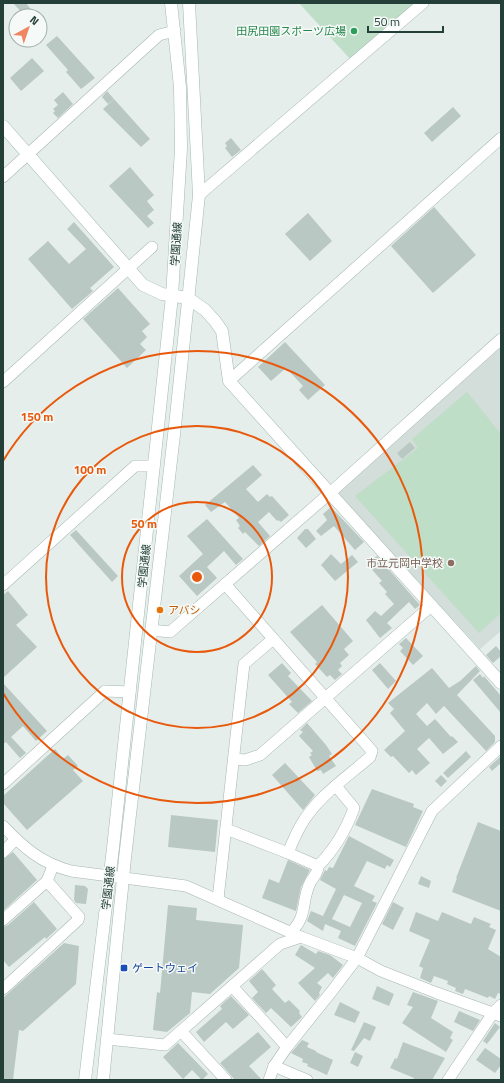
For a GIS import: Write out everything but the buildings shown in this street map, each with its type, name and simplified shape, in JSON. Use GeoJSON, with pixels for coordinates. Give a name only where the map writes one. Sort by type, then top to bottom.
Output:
{"type":"FeatureCollection","features":[{"type":"Feature","properties":{"kind":"street","name":"学園通線"},"geometry":{"type":"LineString","coordinates":[[85,1080],[130,692],[172,296],[181,149],[180,88],[171,3]]}},
{"type":"Feature","properties":{"kind":"street","name":"学園通線"},"geometry":{"type":"LineString","coordinates":[[102,1080],[123,877],[199,195],[189,3]]}},
{"type":"Feature","properties":{"kind":"street"},"geometry":{"type":"LineString","coordinates":[[199,195],[423,3]]}},
{"type":"Feature","properties":{"kind":"street"},"geometry":{"type":"LineString","coordinates":[[3,177],[159,36],[175,31]]}},
{"type":"Feature","properties":{"kind":"street"},"geometry":{"type":"LineString","coordinates":[[3,126],[143,285],[162,294],[188,298],[206,310],[222,331],[229,381],[501,683]]}},
{"type":"Feature","properties":{"kind":"street"},"geometry":{"type":"LineString","coordinates":[[229,381],[501,138]]}},
{"type":"Feature","properties":{"kind":"street"},"geometry":{"type":"LineString","coordinates":[[3,382],[152,247]]}},
{"type":"Feature","properties":{"kind":"street"},"geometry":{"type":"LineString","coordinates":[[151,630],[170,632],[330,493],[501,339]]}},
{"type":"Feature","properties":{"kind":"street"},"geometry":{"type":"LineString","coordinates":[[3,585],[135,466],[154,466]]}},
{"type":"Feature","properties":{"kind":"street"},"geometry":{"type":"LineString","coordinates":[[225,584],[372,751],[370,757],[322,798],[305,819],[288,853]]}},
{"type":"Feature","properties":{"kind":"street"},"geometry":{"type":"LineString","coordinates":[[234,759],[245,760],[260,755],[431,606]]}},
{"type":"Feature","properties":{"kind":"street"},"geometry":{"type":"LineString","coordinates":[[218,900],[244,664],[273,639]]}},
{"type":"Feature","properties":{"kind":"street"},"geometry":{"type":"LineString","coordinates":[[3,784],[106,691],[130,692]]}},
{"type":"Feature","properties":{"kind":"street"},"geometry":{"type":"LineString","coordinates":[[269,1080],[274,1066],[286,1047],[357,958],[432,811],[501,746]]}},
{"type":"Feature","properties":{"kind":"street"},"geometry":{"type":"LineString","coordinates":[[291,932],[299,925],[309,884],[318,872],[318,866],[330,854],[340,838],[354,808],[336,786]]}},
{"type":"Feature","properties":{"kind":"street"},"geometry":{"type":"LineString","coordinates":[[3,826],[38,858],[53,866],[71,870],[186,886],[301,937],[357,958],[381,971],[498,1012],[448,1080]]}},
{"type":"Feature","properties":{"kind":"street"},"geometry":{"type":"LineString","coordinates":[[226,829],[318,866]]}},
{"type":"Feature","properties":{"kind":"street"},"geometry":{"type":"LineString","coordinates":[[3,852],[16,839]]}},
{"type":"Feature","properties":{"kind":"street"},"geometry":{"type":"LineString","coordinates":[[3,920],[47,881],[53,866]]}},
{"type":"Feature","properties":{"kind":"street"},"geometry":{"type":"LineString","coordinates":[[3,989],[78,920],[78,917],[47,881]]}},
{"type":"Feature","properties":{"kind":"street"},"geometry":{"type":"LineString","coordinates":[[107,1039],[165,1045],[280,944],[301,937]]}},
{"type":"Feature","properties":{"kind":"street"},"geometry":{"type":"LineString","coordinates":[[232,986],[286,1047]]}},
{"type":"Feature","properties":{"kind":"street"},"geometry":{"type":"LineString","coordinates":[[181,1031],[226,1080]]}},
{"type":"Feature","properties":{"kind":"street"},"geometry":{"type":"LineString","coordinates":[[274,1066],[307,1080]]}},
{"type":"Feature","properties":{"kind":"shaded area","name":"市立元岡中学校"},"geometry":{"type":"Polygon","coordinates":[[[501,345],[501,631],[480,649],[339,495],[339,491],[501,345]]]}},
{"type":"Feature","properties":{"kind":"green space","name":"田尻田園スポーツ広場"},"geometry":{"type":"Polygon","coordinates":[[[299,3],[414,3],[351,60],[299,3]]]}},
{"type":"Feature","properties":{"kind":"green space","name":"市立元岡中学校"},"geometry":{"type":"Polygon","coordinates":[[[467,392],[501,434],[501,613],[479,633],[355,496],[418,448],[412,439],[467,392]]]}},
{"type":"Feature","properties":{"kind":"place","name":"田尻田園スポーツ広場"},"geometry":{"type":"Point","coordinates":[354,31]}},
{"type":"Feature","properties":{"kind":"place","name":"市立元岡中学校"},"geometry":{"type":"Point","coordinates":[451,563]}},
{"type":"Feature","properties":{"kind":"place","name":"アバシ"},"geometry":{"type":"Point","coordinates":[160,610]}},
{"type":"Feature","properties":{"kind":"place","name":"ゲートウェイ"},"geometry":{"type":"Point","coordinates":[124,968]}}]}
